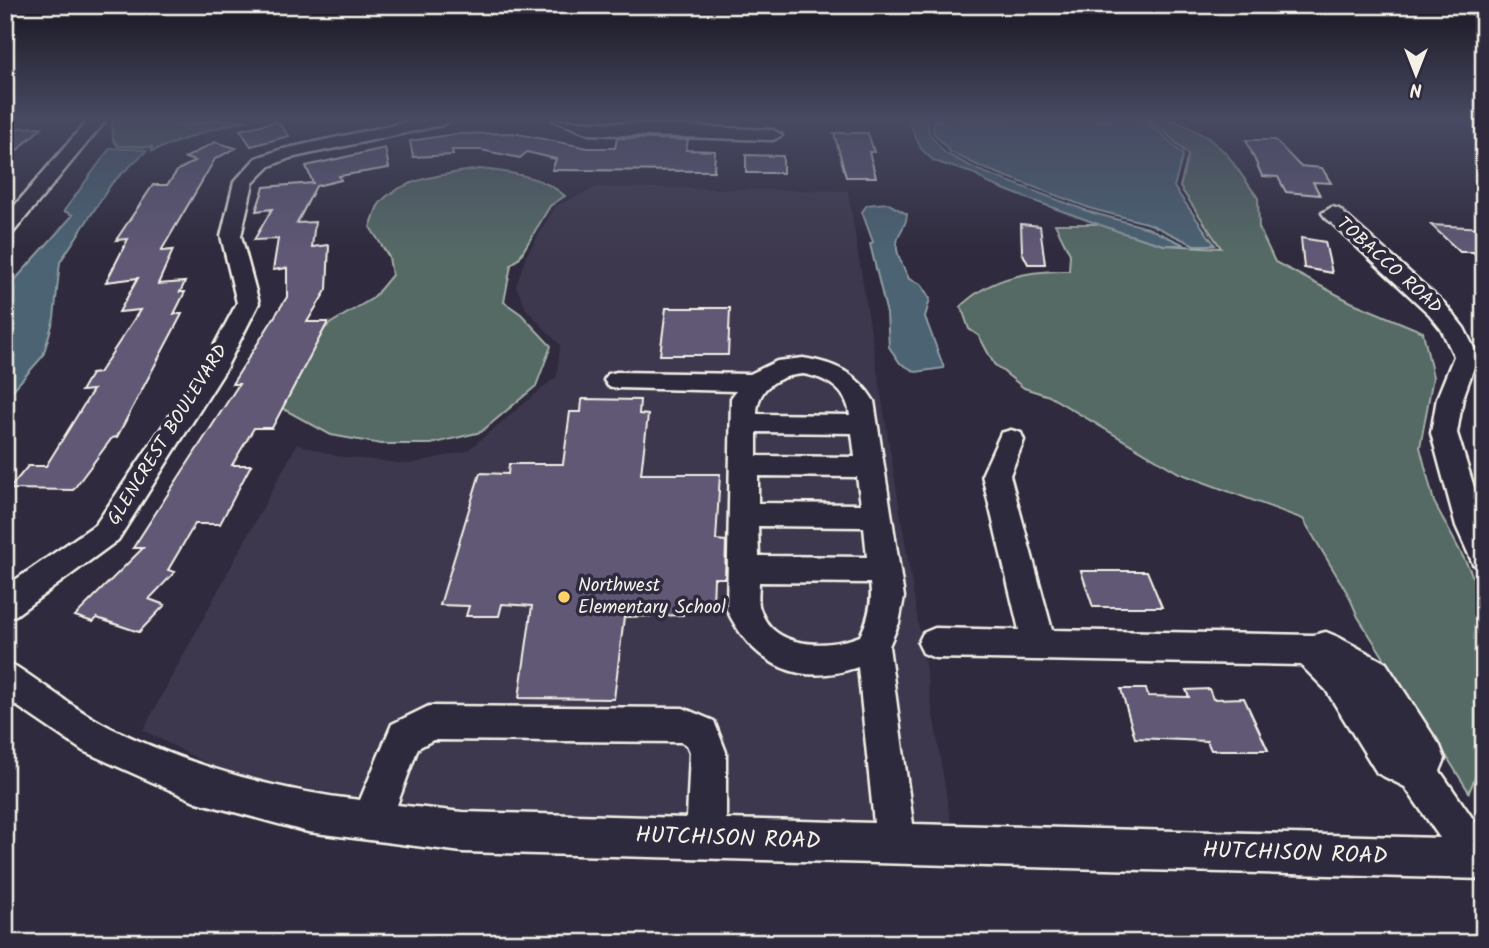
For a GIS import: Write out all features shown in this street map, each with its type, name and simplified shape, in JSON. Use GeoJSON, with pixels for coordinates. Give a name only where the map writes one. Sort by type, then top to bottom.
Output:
{"type":"FeatureCollection","features":[{"type":"Feature","properties":{"kind":"street"},"geometry":{"type":"LineString","coordinates":[[5,230],[60,164]]}},
{"type":"Feature","properties":{"kind":"street","name":"GLENCREST BOULEVARD"},"geometry":{"type":"LineString","coordinates":[[5,605],[107,532],[212,372],[248,303],[230,236],[244,182],[261,164]]}},
{"type":"Feature","properties":{"kind":"street"},"geometry":{"type":"LineString","coordinates":[[5,196],[34,195]]}},
{"type":"Feature","properties":{"kind":"street","name":"TOBACCO ROAD"},"geometry":{"type":"LineString","coordinates":[[1332,214],[1397,275],[1443,312],[1461,344],[1466,356],[1450,398],[1444,433],[1471,526],[1484,555]]}},
{"type":"Feature","properties":{"kind":"street"},"geometry":{"type":"LineString","coordinates":[[872,646],[850,657],[825,661],[794,657],[765,642],[751,629],[743,610],[744,398],[755,383],[778,369],[796,365],[829,370],[855,389],[861,401],[888,597],[883,623],[872,646],[896,844]]}},
{"type":"Feature","properties":{"kind":"street"},"geometry":{"type":"LineString","coordinates":[[617,380],[755,383]]}},
{"type":"Feature","properties":{"kind":"street"},"geometry":{"type":"LineString","coordinates":[[744,423],[864,424]]}},
{"type":"Feature","properties":{"kind":"street"},"geometry":{"type":"LineString","coordinates":[[1011,440],[996,475],[1039,644]]}},
{"type":"Feature","properties":{"kind":"street"},"geometry":{"type":"LineString","coordinates":[[744,466],[870,467]]}},
{"type":"Feature","properties":{"kind":"street"},"geometry":{"type":"LineString","coordinates":[[744,514],[877,516]]}},
{"type":"Feature","properties":{"kind":"street"},"geometry":{"type":"LineString","coordinates":[[743,569],[885,570]]}},
{"type":"Feature","properties":{"kind":"street"},"geometry":{"type":"LineString","coordinates":[[935,643],[1313,650],[1326,647],[1374,674],[1427,759],[1419,775]]}},
{"type":"Feature","properties":{"kind":"street"},"geometry":{"type":"LineString","coordinates":[[1313,650],[1314,657],[1332,669],[1344,684],[1371,733],[1392,763],[1419,775],[1480,859]]}},
{"type":"Feature","properties":{"kind":"street","name":"HUTCHISON ROAD"},"geometry":{"type":"LineString","coordinates":[[5,678],[96,739],[197,783],[308,813],[371,821],[462,832],[1480,859]]}},
{"type":"Feature","properties":{"kind":"street"},"geometry":{"type":"LineString","coordinates":[[371,821],[405,736],[429,723],[683,725],[701,733],[708,752],[706,838]]}},
{"type":"Feature","properties":{"kind":"street"},"geometry":{"type":"LineString","coordinates":[[1371,733],[1409,730]]}},
{"type":"Feature","properties":{"kind":"shaded area","name":"Northwest Elementary School"},"geometry":{"type":"Polygon","coordinates":[[[597,187],[848,191],[951,824],[505,814],[347,796],[227,774],[143,730],[297,444],[336,456],[410,464],[467,451],[557,376],[560,345],[526,309],[516,286],[526,256],[556,206],[597,187]]]}},
{"type":"Feature","properties":{"kind":"green space"},"geometry":{"type":"Polygon","coordinates":[[[1186,164],[1234,164],[1258,198],[1259,228],[1275,262],[1351,302],[1423,332],[1433,377],[1420,447],[1434,502],[1470,570],[1484,607],[1484,757],[1469,792],[1358,617],[1349,596],[1303,519],[1179,473],[1049,396],[1024,388],[994,364],[979,336],[969,329],[961,306],[984,289],[997,282],[1025,274],[1069,271],[1070,254],[1055,224],[1100,224],[1164,245],[1221,248],[1180,187],[1186,164]]]}},
{"type":"Feature","properties":{"kind":"green space"},"geometry":{"type":"Polygon","coordinates":[[[480,169],[536,179],[565,196],[550,206],[519,258],[511,265],[504,302],[521,314],[551,346],[536,386],[481,432],[431,444],[381,444],[331,435],[278,406],[307,344],[331,323],[373,298],[392,275],[389,257],[370,227],[378,206],[397,189],[410,183],[439,175],[480,169]]]}},
{"type":"Feature","properties":{"kind":"water"},"geometry":{"type":"Polygon","coordinates":[[[98,164],[132,164],[112,183],[60,262],[54,318],[43,356],[5,399],[5,291],[73,215],[64,211],[98,164]]]}},
{"type":"Feature","properties":{"kind":"water"},"geometry":{"type":"Polygon","coordinates":[[[944,164],[967,164],[1090,212],[1148,228],[1185,245],[1164,245],[1120,232],[988,183],[975,174],[944,164]]]}},
{"type":"Feature","properties":{"kind":"water"},"geometry":{"type":"Polygon","coordinates":[[[975,164],[1180,164],[1174,187],[1215,245],[1194,245],[1150,224],[1092,209],[975,164]]]}},
{"type":"Feature","properties":{"kind":"water"},"geometry":{"type":"Polygon","coordinates":[[[887,203],[907,214],[897,241],[898,252],[909,279],[921,284],[930,299],[925,317],[944,368],[916,372],[900,363],[889,347],[887,314],[870,244],[873,242],[862,212],[867,205],[887,203]]]}},
{"type":"Feature","properties":{"kind":"building"},"geometry":{"type":"Polygon","coordinates":[[[189,164],[212,164],[161,251],[173,250],[158,284],[185,282],[180,292],[185,292],[174,314],[182,314],[117,437],[112,438],[73,490],[9,489],[28,466],[46,466],[93,390],[81,391],[91,374],[99,373],[140,310],[119,312],[138,278],[106,282],[128,239],[116,240],[153,185],[167,185],[178,170],[189,164]]]}},
{"type":"Feature","properties":{"kind":"building"},"geometry":{"type":"Polygon","coordinates":[[[388,164],[389,168],[339,176],[341,180],[316,186],[297,223],[315,222],[312,247],[329,245],[327,289],[307,322],[328,322],[272,428],[254,428],[232,465],[251,465],[220,524],[195,524],[168,570],[175,572],[149,599],[165,605],[139,632],[97,618],[93,622],[75,616],[143,548],[133,548],[239,384],[232,384],[287,297],[287,268],[273,270],[278,239],[254,240],[272,209],[256,211],[264,187],[313,183],[306,166],[388,164]]]}},
{"type":"Feature","properties":{"kind":"building"},"geometry":{"type":"Polygon","coordinates":[[[554,164],[714,164],[714,171],[552,170],[554,164]]]}},
{"type":"Feature","properties":{"kind":"building"},"geometry":{"type":"Polygon","coordinates":[[[746,164],[783,164],[783,173],[746,173],[746,164]]]}},
{"type":"Feature","properties":{"kind":"building"},"geometry":{"type":"Polygon","coordinates":[[[843,164],[872,164],[876,177],[846,177],[843,164]]]}},
{"type":"Feature","properties":{"kind":"building"},"geometry":{"type":"Polygon","coordinates":[[[1257,164],[1298,164],[1322,168],[1331,183],[1313,182],[1320,195],[1286,192],[1278,177],[1262,176],[1257,164]]]}},
{"type":"Feature","properties":{"kind":"building"},"geometry":{"type":"Polygon","coordinates":[[[1021,224],[1040,226],[1045,264],[1028,264],[1022,252],[1021,224]]]}},
{"type":"Feature","properties":{"kind":"building"},"geometry":{"type":"Polygon","coordinates":[[[1431,225],[1484,228],[1484,262],[1473,252],[1460,252],[1431,225]]]}},
{"type":"Feature","properties":{"kind":"building"},"geometry":{"type":"Polygon","coordinates":[[[1301,238],[1325,242],[1332,273],[1304,268],[1301,238]]]}},
{"type":"Feature","properties":{"kind":"building"},"geometry":{"type":"Polygon","coordinates":[[[666,308],[730,308],[728,355],[660,355],[666,308]]]}},
{"type":"Feature","properties":{"kind":"building"},"geometry":{"type":"Polygon","coordinates":[[[582,399],[640,400],[639,414],[648,415],[641,474],[720,474],[716,540],[726,541],[725,578],[714,578],[713,605],[684,604],[683,615],[624,617],[614,699],[519,698],[532,606],[502,604],[499,616],[466,616],[469,606],[440,605],[480,473],[508,474],[509,464],[563,464],[570,412],[581,412],[582,399]]]}},
{"type":"Feature","properties":{"kind":"building"},"geometry":{"type":"Polygon","coordinates":[[[1081,571],[1147,571],[1162,607],[1093,607],[1081,571]]]}},
{"type":"Feature","properties":{"kind":"building"},"geometry":{"type":"Polygon","coordinates":[[[1121,689],[1146,689],[1148,696],[1189,697],[1186,690],[1209,689],[1213,699],[1244,698],[1268,750],[1211,750],[1207,741],[1135,738],[1121,689]]]}},
{"type":"Feature","properties":{"kind":"place","name":"Northwest Elementary School"},"geometry":{"type":"Point","coordinates":[564,597]}}]}
